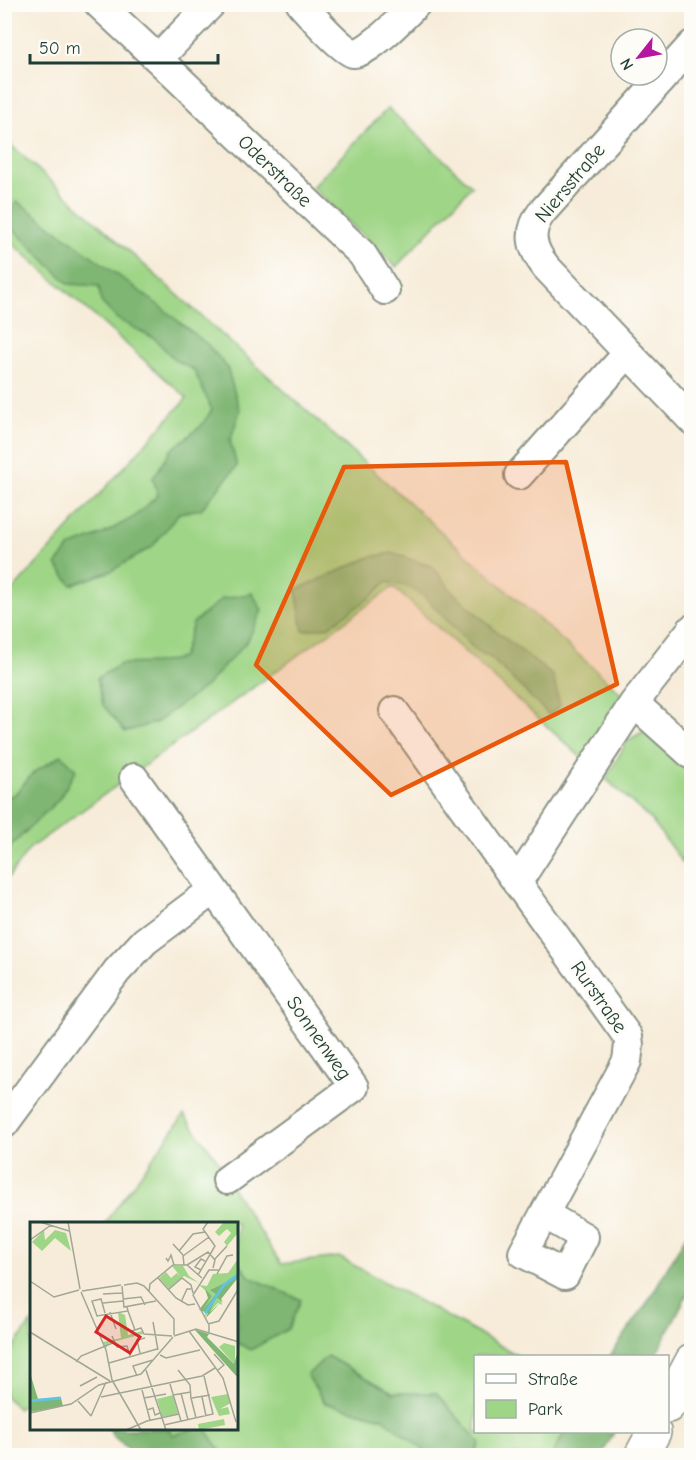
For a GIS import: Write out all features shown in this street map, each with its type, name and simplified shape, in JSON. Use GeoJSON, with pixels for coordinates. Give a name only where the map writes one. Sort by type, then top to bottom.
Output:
{"type":"FeatureCollection","features":[{"type":"Feature","properties":{"kind":"main road"},"geometry":{"type":"LineString","coordinates":[[669,1404],[692,1361]]}},
{"type":"Feature","properties":{"kind":"main road"},"geometry":{"type":"LineString","coordinates":[[641,1455],[653,1433]]}},
{"type":"Feature","properties":{"kind":"street","name":"Oderstraße"},"geometry":{"type":"LineString","coordinates":[[99,4],[362,254],[385,290]]}},
{"type":"Feature","properties":{"kind":"street"},"geometry":{"type":"LineString","coordinates":[[158,59],[211,4]]}},
{"type":"Feature","properties":{"kind":"street"},"geometry":{"type":"LineString","coordinates":[[301,4],[342,46],[355,53],[368,48],[416,4]]}},
{"type":"Feature","properties":{"kind":"street","name":"Niersstraße"},"geometry":{"type":"LineString","coordinates":[[692,45],[542,212],[534,224],[531,235],[533,249],[540,260],[692,420]]}},
{"type":"Feature","properties":{"kind":"street"},"geometry":{"type":"LineString","coordinates":[[519,475],[627,354]]}},
{"type":"Feature","properties":{"kind":"street"},"geometry":{"type":"LineString","coordinates":[[517,883],[634,704],[692,629]]}},
{"type":"Feature","properties":{"kind":"street"},"geometry":{"type":"LineString","coordinates":[[634,704],[692,755]]}},
{"type":"Feature","properties":{"kind":"street","name":"Rurstraße"},"geometry":{"type":"LineString","coordinates":[[394,711],[623,1029],[629,1045],[627,1061],[544,1214]]}},
{"type":"Feature","properties":{"kind":"street","name":"Sonnenweg"},"geometry":{"type":"LineString","coordinates":[[134,778],[354,1087],[227,1180]]}},
{"type":"Feature","properties":{"kind":"street"},"geometry":{"type":"LineString","coordinates":[[4,1124],[130,956],[145,941],[213,890]]}},
{"type":"Feature","properties":{"kind":"highlighted area"},"geometry":{"type":"Polygon","coordinates":[[[566,462],[617,684],[391,795],[256,665],[344,467],[566,462]]]}},
{"type":"Feature","properties":{"kind":"green space"},"geometry":{"type":"Polygon","coordinates":[[[388,108],[472,186],[396,267],[312,187],[388,108]]]}},
{"type":"Feature","properties":{"kind":"green space"},"geometry":{"type":"Polygon","coordinates":[[[4,139],[622,694],[583,759],[393,587],[30,848],[5,882],[5,584],[12,591],[187,398],[5,237],[4,139]]]}},
{"type":"Feature","properties":{"kind":"green space"},"geometry":{"type":"Polygon","coordinates":[[[17,201],[157,304],[208,345],[227,367],[240,411],[230,441],[237,466],[201,509],[179,513],[152,547],[111,571],[72,585],[56,565],[70,547],[103,534],[134,517],[158,495],[153,478],[171,450],[201,426],[212,410],[194,370],[175,360],[154,338],[117,319],[101,302],[99,286],[69,284],[5,221],[17,201]]]}},
{"type":"Feature","properties":{"kind":"green space"},"geometry":{"type":"Polygon","coordinates":[[[392,553],[433,567],[451,590],[496,631],[553,676],[560,706],[549,715],[491,658],[475,650],[424,596],[409,587],[386,582],[371,597],[328,627],[303,631],[296,590],[370,557],[392,553]]]}},
{"type":"Feature","properties":{"kind":"green space"},"geometry":{"type":"Polygon","coordinates":[[[252,593],[262,610],[248,640],[206,686],[157,722],[125,732],[103,705],[97,678],[121,664],[156,663],[182,658],[193,623],[222,599],[252,593]]]}},
{"type":"Feature","properties":{"kind":"green space"},"geometry":{"type":"Polygon","coordinates":[[[642,732],[657,735],[691,766],[691,874],[651,820],[606,779],[627,741],[642,732]]]}},
{"type":"Feature","properties":{"kind":"green space"},"geometry":{"type":"Polygon","coordinates":[[[62,755],[76,770],[59,799],[5,852],[5,797],[14,795],[34,772],[62,755]]]}},
{"type":"Feature","properties":{"kind":"green space"},"geometry":{"type":"Polygon","coordinates":[[[184,1115],[226,1171],[234,1191],[281,1264],[339,1257],[517,1355],[474,1355],[474,1433],[564,1433],[552,1455],[150,1455],[118,1430],[238,1430],[238,1222],[106,1222],[184,1115]]]}},
{"type":"Feature","properties":{"kind":"green space"},"geometry":{"type":"Polygon","coordinates":[[[691,1227],[691,1287],[656,1355],[611,1355],[647,1303],[691,1227]]]}},
{"type":"Feature","properties":{"kind":"green space"},"geometry":{"type":"Polygon","coordinates":[[[238,1262],[250,1277],[301,1300],[288,1329],[251,1350],[238,1344],[238,1262]]]}},
{"type":"Feature","properties":{"kind":"green space"},"geometry":{"type":"Polygon","coordinates":[[[30,1324],[30,1398],[18,1409],[5,1396],[5,1359],[30,1324]]]}},
{"type":"Feature","properties":{"kind":"green space"},"geometry":{"type":"Polygon","coordinates":[[[327,1356],[394,1393],[436,1393],[480,1443],[475,1455],[430,1455],[383,1418],[325,1403],[307,1375],[327,1356]]]}},
{"type":"Feature","properties":{"kind":"green space"},"geometry":{"type":"Polygon","coordinates":[[[110,1430],[169,1430],[173,1435],[191,1430],[207,1430],[224,1455],[136,1455],[112,1435],[110,1430]]]}},
{"type":"Feature","properties":{"kind":"green space"},"geometry":{"type":"Polygon","coordinates":[[[564,1433],[613,1433],[602,1455],[552,1455],[564,1433]]]}}]}
